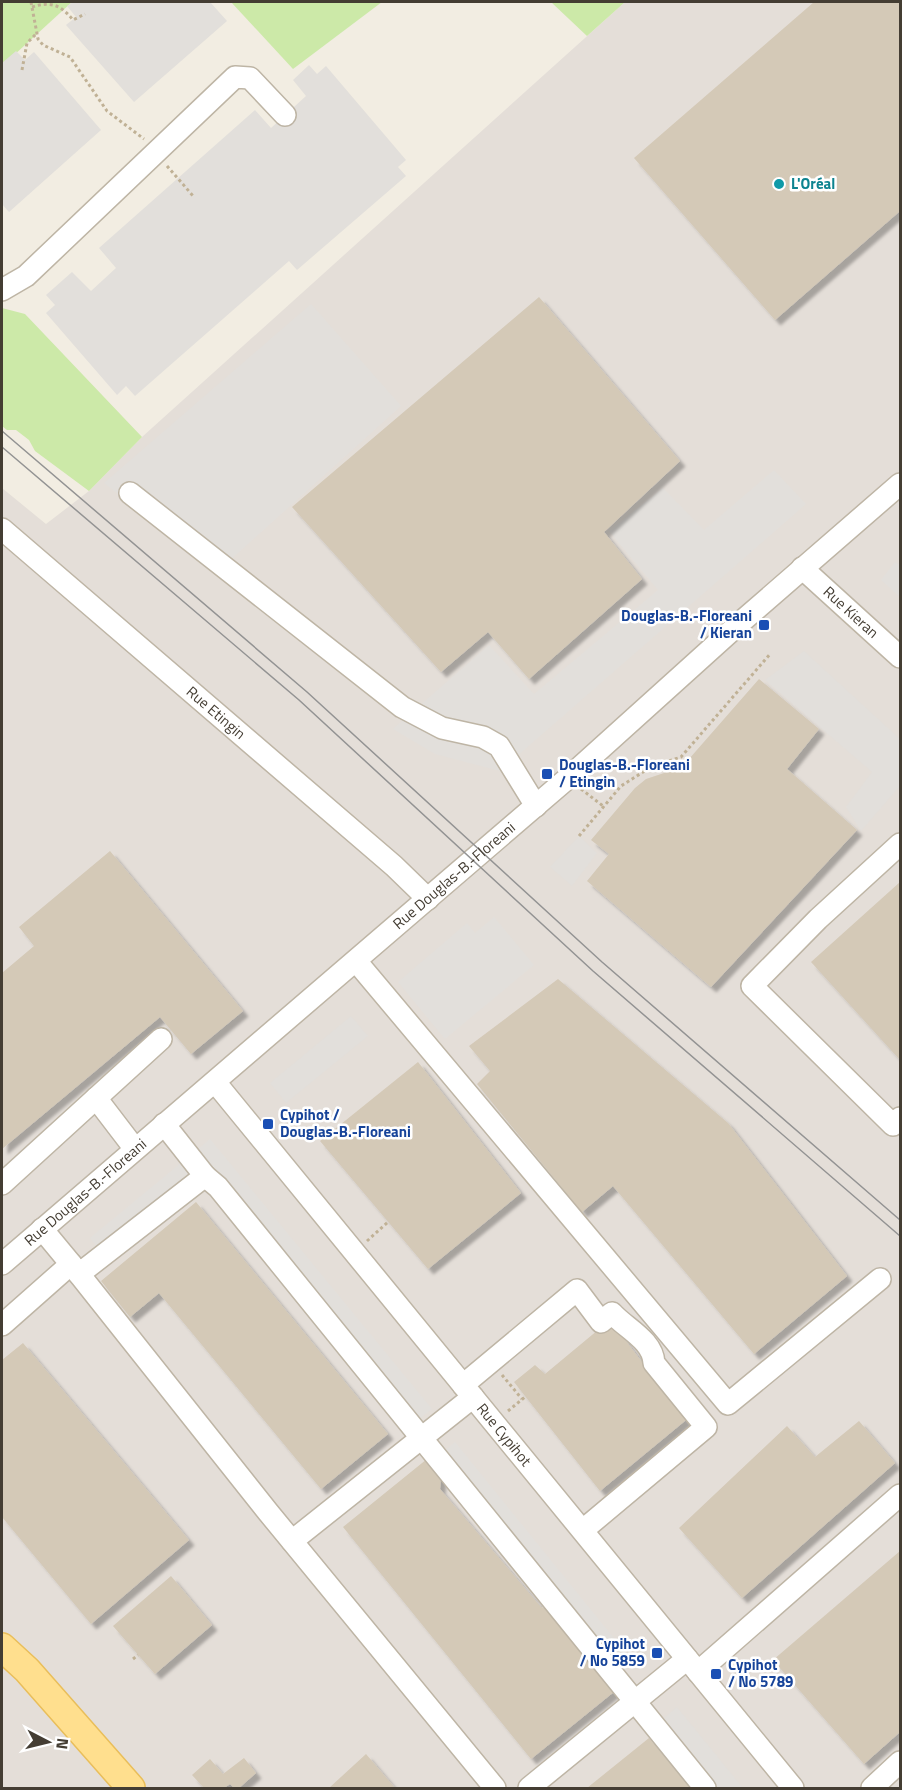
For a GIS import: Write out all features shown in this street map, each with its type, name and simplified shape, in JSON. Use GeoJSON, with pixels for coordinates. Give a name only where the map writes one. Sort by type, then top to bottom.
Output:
{"type":"FeatureCollection","features":[{"type":"Feature","properties":{"kind":"main road"},"geometry":{"type":"LineString","coordinates":[[2,1629],[27,1670]]}},
{"type":"Feature","properties":{"kind":"main road"},"geometry":{"type":"LineString","coordinates":[[2,1647],[27,1670],[131,1788]]}},
{"type":"Feature","properties":{"kind":"street"},"geometry":{"type":"LineString","coordinates":[[2,290],[26,276],[235,77],[250,78],[285,115]]}},
{"type":"Feature","properties":{"kind":"street","name":"Rue Douglas-B.-Floreani"},"geometry":{"type":"LineString","coordinates":[[2,1264],[536,806],[802,568],[900,484]]}},
{"type":"Feature","properties":{"kind":"street"},"geometry":{"type":"LineString","coordinates":[[130,493],[402,707],[442,728],[483,736],[499,746],[536,806]]}},
{"type":"Feature","properties":{"kind":"street","name":"Rue Etingin"},"geometry":{"type":"LineString","coordinates":[[2,529],[394,866],[428,899]]}},
{"type":"Feature","properties":{"kind":"street","name":"Rue Kieran"},"geometry":{"type":"LineString","coordinates":[[802,568],[900,657]]}},
{"type":"Feature","properties":{"kind":"street"},"geometry":{"type":"LineString","coordinates":[[900,844],[818,920],[752,986],[893,1125],[900,1118]]}},
{"type":"Feature","properties":{"kind":"street"},"geometry":{"type":"LineString","coordinates":[[356,961],[728,1404],[880,1279]]}},
{"type":"Feature","properties":{"kind":"street"},"geometry":{"type":"LineString","coordinates":[[2,1184],[161,1039]]}},
{"type":"Feature","properties":{"kind":"street","name":"Rue Cypihot"},"geometry":{"type":"LineString","coordinates":[[215,1082],[793,1788]]}},
{"type":"Feature","properties":{"kind":"street"},"geometry":{"type":"LineString","coordinates":[[96,1098],[135,1149]]}},
{"type":"Feature","properties":{"kind":"street"},"geometry":{"type":"LineString","coordinates":[[164,1124],[205,1176],[218,1187],[705,1788]]}},
{"type":"Feature","properties":{"kind":"street"},"geometry":{"type":"LineString","coordinates":[[2,1325],[75,1269],[205,1176]]}},
{"type":"Feature","properties":{"kind":"street"},"geometry":{"type":"LineString","coordinates":[[42,1229],[292,1541],[495,1788]]}},
{"type":"Feature","properties":{"kind":"street"},"geometry":{"type":"LineString","coordinates":[[292,1541],[421,1438],[577,1290],[601,1322],[612,1313],[622,1325],[632,1328],[654,1356],[654,1363],[706,1427],[583,1530]]}},
{"type":"Feature","properties":{"kind":"street"},"geometry":{"type":"LineString","coordinates":[[529,1788],[635,1703],[693,1665],[900,1495]]}},
{"type":"Feature","properties":{"kind":"street"},"geometry":{"type":"LineString","coordinates":[[872,1788],[900,1762]]}},
{"type":"Feature","properties":{"kind":"path"},"geometry":{"type":"LineString","coordinates":[[31,2],[36,34],[43,45],[70,57],[107,111],[149,144]]}},
{"type":"Feature","properties":{"kind":"path"},"geometry":{"type":"LineString","coordinates":[[32,7],[49,3],[58,5],[73,20],[85,14]]}},
{"type":"Feature","properties":{"kind":"path"},"geometry":{"type":"LineString","coordinates":[[22,70],[27,43],[36,34]]}},
{"type":"Feature","properties":{"kind":"path"},"geometry":{"type":"LineString","coordinates":[[162,159],[194,197]]}},
{"type":"Feature","properties":{"kind":"path"},"geometry":{"type":"LineString","coordinates":[[579,836],[621,786],[651,767],[681,757],[771,653]]}},
{"type":"Feature","properties":{"kind":"path"},"geometry":{"type":"LineString","coordinates":[[568,778],[603,806]]}},
{"type":"Feature","properties":{"kind":"path"},"geometry":{"type":"LineString","coordinates":[[364,1243],[388,1222]]}},
{"type":"Feature","properties":{"kind":"path"},"geometry":{"type":"LineString","coordinates":[[498,1369],[524,1398],[504,1414]]}},
{"type":"Feature","properties":{"kind":"path"},"geometry":{"type":"LineString","coordinates":[[133,1659],[138,1654]]}},
{"type":"Feature","properties":{"kind":"shaded area"},"geometry":{"type":"Polygon","coordinates":[[[73,2],[210,2],[227,21],[134,102],[66,25],[76,17],[67,6],[73,2]]]}},
{"type":"Feature","properties":{"kind":"shaded area"},"geometry":{"type":"Polygon","coordinates":[[[625,2],[900,2],[900,1788],[2,1788],[2,488],[46,524],[89,491],[142,437],[625,2]]]}},
{"type":"Feature","properties":{"kind":"shaded area"},"geometry":{"type":"Polygon","coordinates":[[[16,51],[25,60],[34,52],[101,130],[9,212],[2,204],[2,63],[16,51]]]}},
{"type":"Feature","properties":{"kind":"shaded area"},"geometry":{"type":"Polygon","coordinates":[[[309,65],[317,74],[326,66],[406,160],[398,167],[406,176],[297,270],[289,261],[135,396],[126,386],[117,395],[46,313],[55,305],[46,295],[72,272],[91,291],[116,268],[99,248],[255,110],[271,128],[306,96],[293,80],[309,65]]]}},
{"type":"Feature","properties":{"kind":"shaded area"},"geometry":{"type":"Polygon","coordinates":[[[311,304],[401,406],[217,572],[104,483],[311,304]]]}},
{"type":"Feature","properties":{"kind":"shaded area"},"geometry":{"type":"Polygon","coordinates":[[[774,470],[806,504],[500,771],[435,754],[393,729],[489,645],[534,694],[658,590],[609,531],[663,488],[704,530],[774,470]]]}},
{"type":"Feature","properties":{"kind":"shaded area"},"geometry":{"type":"Polygon","coordinates":[[[895,562],[900,565],[900,597],[881,580],[895,562]]]}},
{"type":"Feature","properties":{"kind":"shaded area"},"geometry":{"type":"Polygon","coordinates":[[[804,651],[900,739],[900,786],[861,831],[846,807],[872,772],[765,680],[804,651]]]}},
{"type":"Feature","properties":{"kind":"shaded area"},"geometry":{"type":"Polygon","coordinates":[[[579,836],[597,853],[572,886],[550,867],[579,836]]]}},
{"type":"Feature","properties":{"kind":"shaded area"},"geometry":{"type":"Polygon","coordinates":[[[494,917],[534,965],[445,1039],[398,982],[467,923],[475,933],[494,917]]]}},
{"type":"Feature","properties":{"kind":"shaded area"},"geometry":{"type":"Polygon","coordinates":[[[351,1016],[368,1036],[286,1103],[270,1083],[351,1016]]]}},
{"type":"Feature","properties":{"kind":"shaded area"},"geometry":{"type":"Polygon","coordinates":[[[210,1139],[432,1409],[405,1430],[204,1186],[110,1263],[90,1238],[210,1139]]]}},
{"type":"Feature","properties":{"kind":"shaded area"},"geometry":{"type":"Polygon","coordinates":[[[455,1442],[634,1663],[612,1681],[432,1461],[455,1442]]]}},
{"type":"Feature","properties":{"kind":"shaded area"},"geometry":{"type":"Polygon","coordinates":[[[677,1707],[743,1788],[700,1788],[651,1729],[677,1707]]]}},
{"type":"Feature","properties":{"kind":"green space"},"geometry":{"type":"Polygon","coordinates":[[[2,2],[72,2],[2,66],[2,2]]]}},
{"type":"Feature","properties":{"kind":"green space"},"geometry":{"type":"Polygon","coordinates":[[[231,2],[382,2],[293,69],[231,2]]]}},
{"type":"Feature","properties":{"kind":"green space"},"geometry":{"type":"Polygon","coordinates":[[[551,2],[625,2],[587,36],[551,2]]]}},
{"type":"Feature","properties":{"kind":"green space"},"geometry":{"type":"Polygon","coordinates":[[[2,308],[25,314],[142,437],[89,491],[35,451],[29,440],[16,430],[7,430],[2,426],[2,308]]]}},
{"type":"Feature","properties":{"kind":"building","name":"L'Oréal"},"geometry":{"type":"Polygon","coordinates":[[[814,2],[900,2],[900,211],[775,320],[634,158],[814,2]]]}},
{"type":"Feature","properties":{"kind":"building"},"geometry":{"type":"Polygon","coordinates":[[[539,297],[680,461],[604,532],[642,579],[529,679],[488,632],[441,672],[292,507],[539,297]]]}},
{"type":"Feature","properties":{"kind":"building"},"geometry":{"type":"Polygon","coordinates":[[[759,679],[819,729],[787,769],[857,830],[711,987],[587,881],[609,854],[591,840],[635,788],[646,779],[682,767],[759,679]]]}},
{"type":"Feature","properties":{"kind":"building"},"geometry":{"type":"Polygon","coordinates":[[[110,851],[243,1011],[191,1054],[160,1017],[2,1149],[2,973],[34,946],[19,927],[110,851]]]}},
{"type":"Feature","properties":{"kind":"building"},"geometry":{"type":"Polygon","coordinates":[[[900,882],[900,1060],[811,962],[900,882]]]}},
{"type":"Feature","properties":{"kind":"building"},"geometry":{"type":"Polygon","coordinates":[[[558,979],[728,1123],[847,1276],[754,1354],[613,1186],[582,1212],[477,1084],[490,1071],[469,1046],[558,979]]]}},
{"type":"Feature","properties":{"kind":"building"},"geometry":{"type":"Polygon","coordinates":[[[418,1062],[521,1193],[428,1269],[320,1141],[418,1062]]]}},
{"type":"Feature","properties":{"kind":"building"},"geometry":{"type":"Polygon","coordinates":[[[196,1202],[388,1434],[321,1489],[159,1293],[130,1317],[101,1281],[196,1202]]]}},
{"type":"Feature","properties":{"kind":"building"},"geometry":{"type":"Polygon","coordinates":[[[610,1320],[686,1420],[600,1491],[514,1382],[535,1365],[545,1374],[610,1320]]]}},
{"type":"Feature","properties":{"kind":"building"},"geometry":{"type":"Polygon","coordinates":[[[23,1343],[189,1540],[91,1624],[2,1517],[2,1360],[23,1343]]]}},
{"type":"Feature","properties":{"kind":"building"},"geometry":{"type":"Polygon","coordinates":[[[859,1421],[895,1463],[742,1598],[679,1528],[787,1426],[815,1457],[859,1421]]]}},
{"type":"Feature","properties":{"kind":"building"},"geometry":{"type":"Polygon","coordinates":[[[427,1459],[441,1476],[440,1489],[541,1607],[550,1610],[615,1691],[531,1759],[343,1527],[427,1459]]]}},
{"type":"Feature","properties":{"kind":"building"},"geometry":{"type":"Polygon","coordinates":[[[900,1551],[900,1732],[864,1764],[773,1660],[900,1551]]]}},
{"type":"Feature","properties":{"kind":"building"},"geometry":{"type":"Polygon","coordinates":[[[171,1576],[212,1625],[155,1674],[113,1626],[171,1576]]]}},
{"type":"Feature","properties":{"kind":"building"},"geometry":{"type":"Polygon","coordinates":[[[649,1738],[690,1788],[587,1788],[649,1738]]]}},
{"type":"Feature","properties":{"kind":"building"},"geometry":{"type":"Polygon","coordinates":[[[366,1754],[395,1788],[329,1788],[366,1754]]]}},
{"type":"Feature","properties":{"kind":"building"},"geometry":{"type":"Polygon","coordinates":[[[244,1758],[256,1773],[239,1788],[234,1788],[230,1784],[224,1788],[204,1788],[192,1775],[210,1759],[223,1774],[244,1758]]]}},
{"type":"Feature","properties":{"kind":"tram line"},"geometry":{"type":"LineString","coordinates":[[2,431],[307,692],[602,962],[900,1220]]}},
{"type":"Feature","properties":{"kind":"tram line"},"geometry":{"type":"LineString","coordinates":[[2,447],[299,700],[593,971],[900,1236]]}},
{"type":"Feature","properties":{"kind":"place","name":"L'Oréal"},"geometry":{"type":"Point","coordinates":[779,184]}},
{"type":"Feature","properties":{"kind":"place","name":"Douglas-B.-Floreani / Kieran"},"geometry":{"type":"Point","coordinates":[764,625]}},
{"type":"Feature","properties":{"kind":"place","name":"Douglas-B.-Floreani / Etingin"},"geometry":{"type":"Point","coordinates":[547,774]}},
{"type":"Feature","properties":{"kind":"place","name":"Cypihot / Douglas-B.-Floreani"},"geometry":{"type":"Point","coordinates":[268,1124]}},
{"type":"Feature","properties":{"kind":"place","name":"Cypihot / No 5859"},"geometry":{"type":"Point","coordinates":[657,1653]}},
{"type":"Feature","properties":{"kind":"place","name":"Cypihot / No 5789"},"geometry":{"type":"Point","coordinates":[716,1674]}}]}
